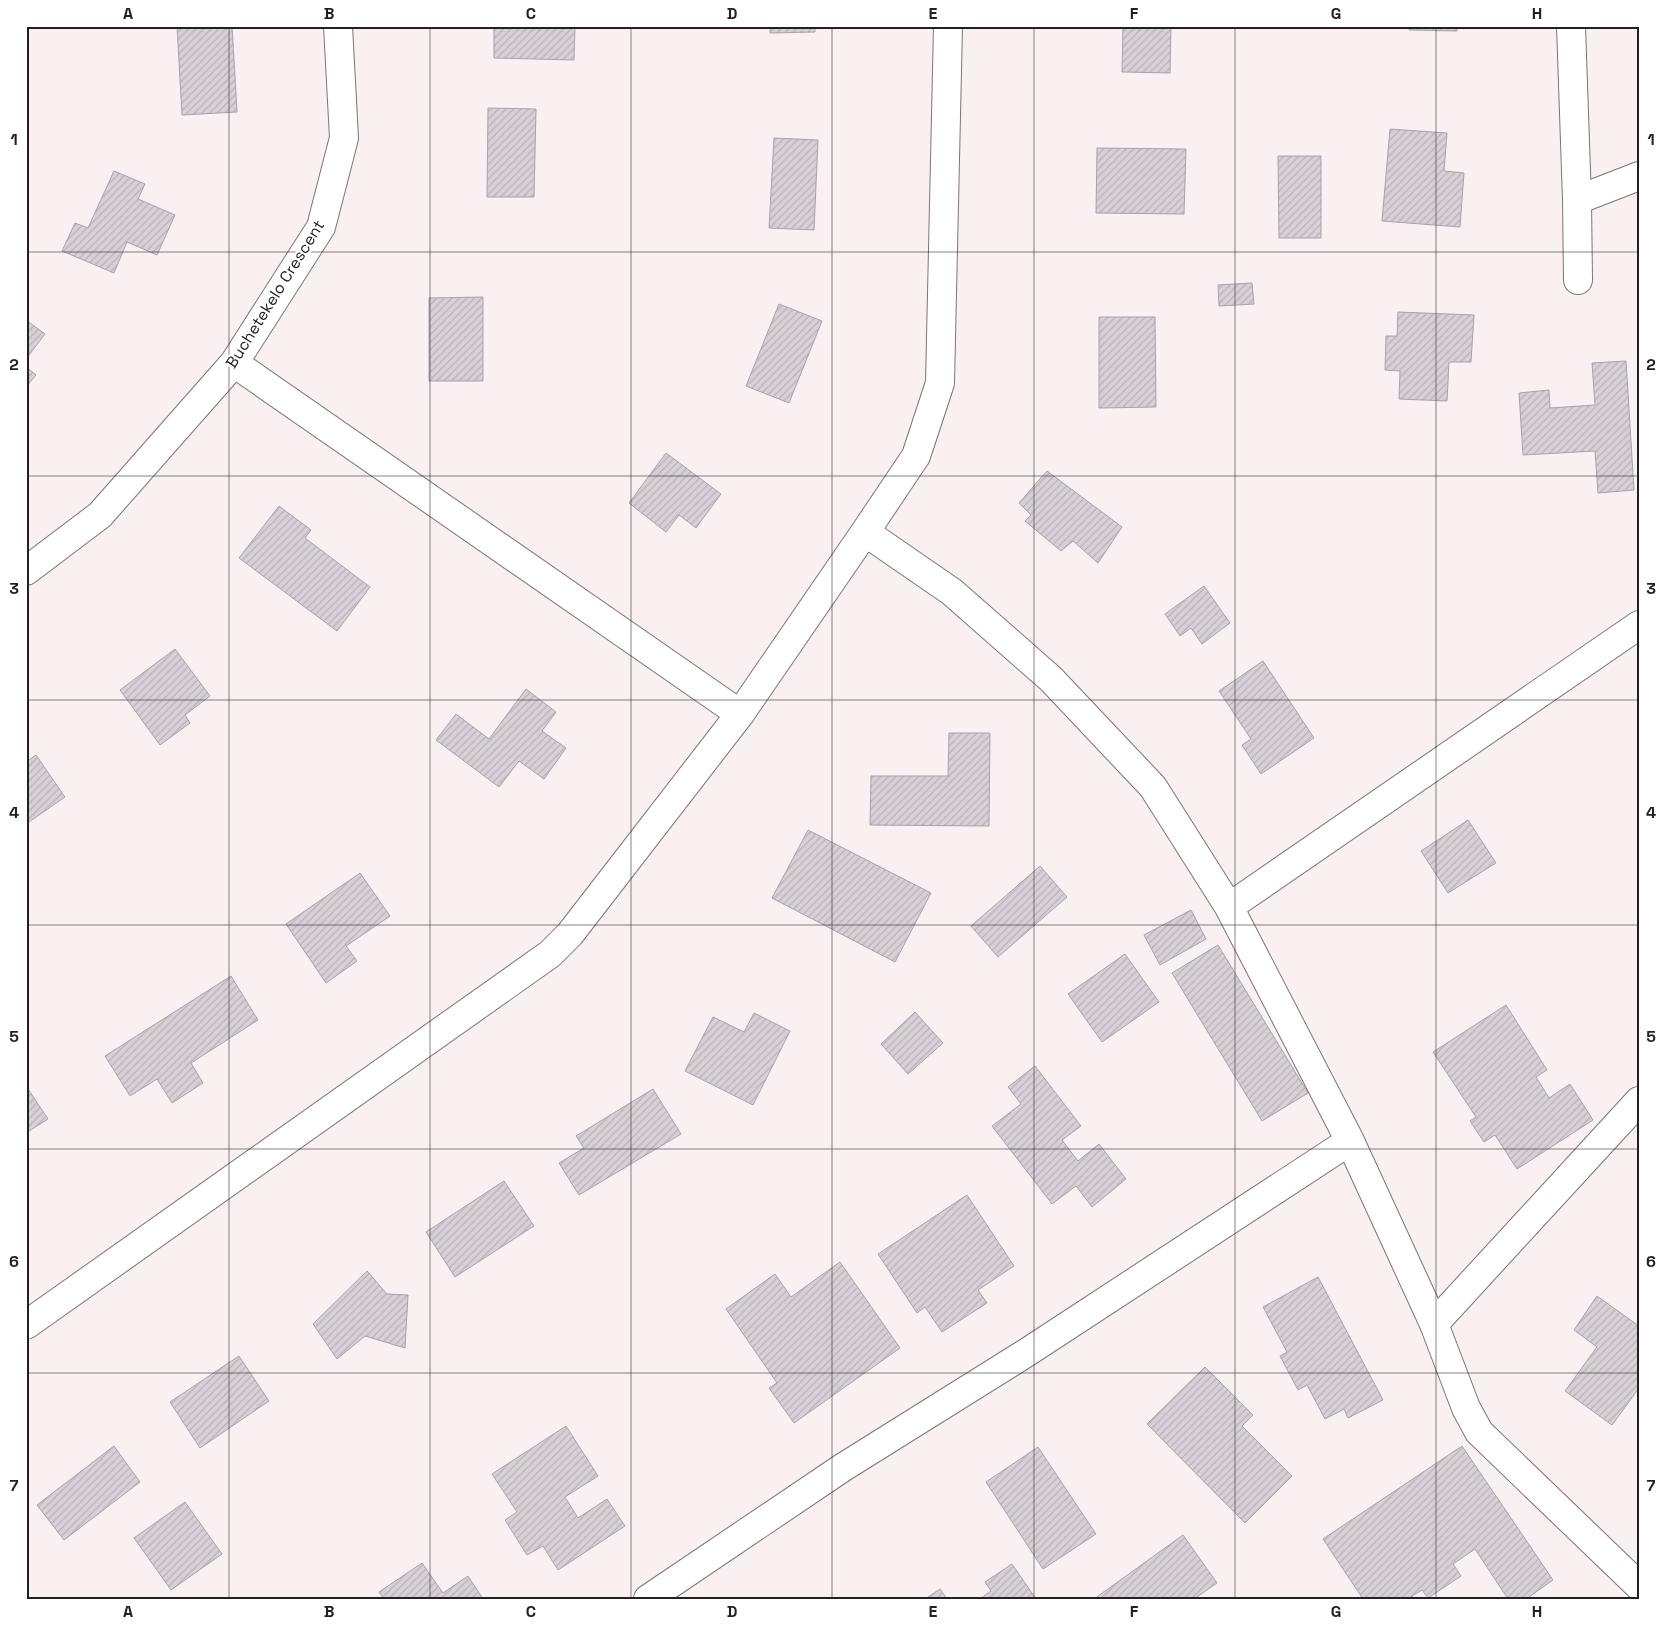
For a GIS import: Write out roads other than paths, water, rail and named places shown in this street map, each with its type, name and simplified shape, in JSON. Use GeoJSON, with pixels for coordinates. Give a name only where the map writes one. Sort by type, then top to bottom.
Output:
{"type":"FeatureCollection","features":[{"type":"Feature","properties":{"kind":"street","name":"Buchetekelo Crescent"},"geometry":{"type":"LineString","coordinates":[[26,571],[100,515],[234,364],[321,227],[344,138],[338,26]]}},
{"type":"Feature","properties":{"kind":"street"},"geometry":{"type":"LineString","coordinates":[[26,1325],[550,954],[570,934],[740,714],[916,456],[940,383],[948,26]]}},
{"type":"Feature","properties":{"kind":"street"},"geometry":{"type":"LineString","coordinates":[[1571,26],[1578,280]]}},
{"type":"Feature","properties":{"kind":"street"},"geometry":{"type":"LineString","coordinates":[[1577,200],[1639,176]]}},
{"type":"Feature","properties":{"kind":"street"},"geometry":{"type":"LineString","coordinates":[[234,364],[740,714]]}},
{"type":"Feature","properties":{"kind":"street"},"geometry":{"type":"LineString","coordinates":[[865,532],[952,592],[1051,679],[1153,787],[1229,907],[1350,1140],[1434,1324],[1466,1408],[1479,1432],[1639,1586]]}},
{"type":"Feature","properties":{"kind":"street"},"geometry":{"type":"LineString","coordinates":[[1229,907],[1639,625]]}},
{"type":"Feature","properties":{"kind":"street"},"geometry":{"type":"LineString","coordinates":[[1434,1324],[1639,1100]]}},
{"type":"Feature","properties":{"kind":"street"},"geometry":{"type":"LineString","coordinates":[[648,1599],[842,1468],[1026,1353],[1350,1140]]}}]}
